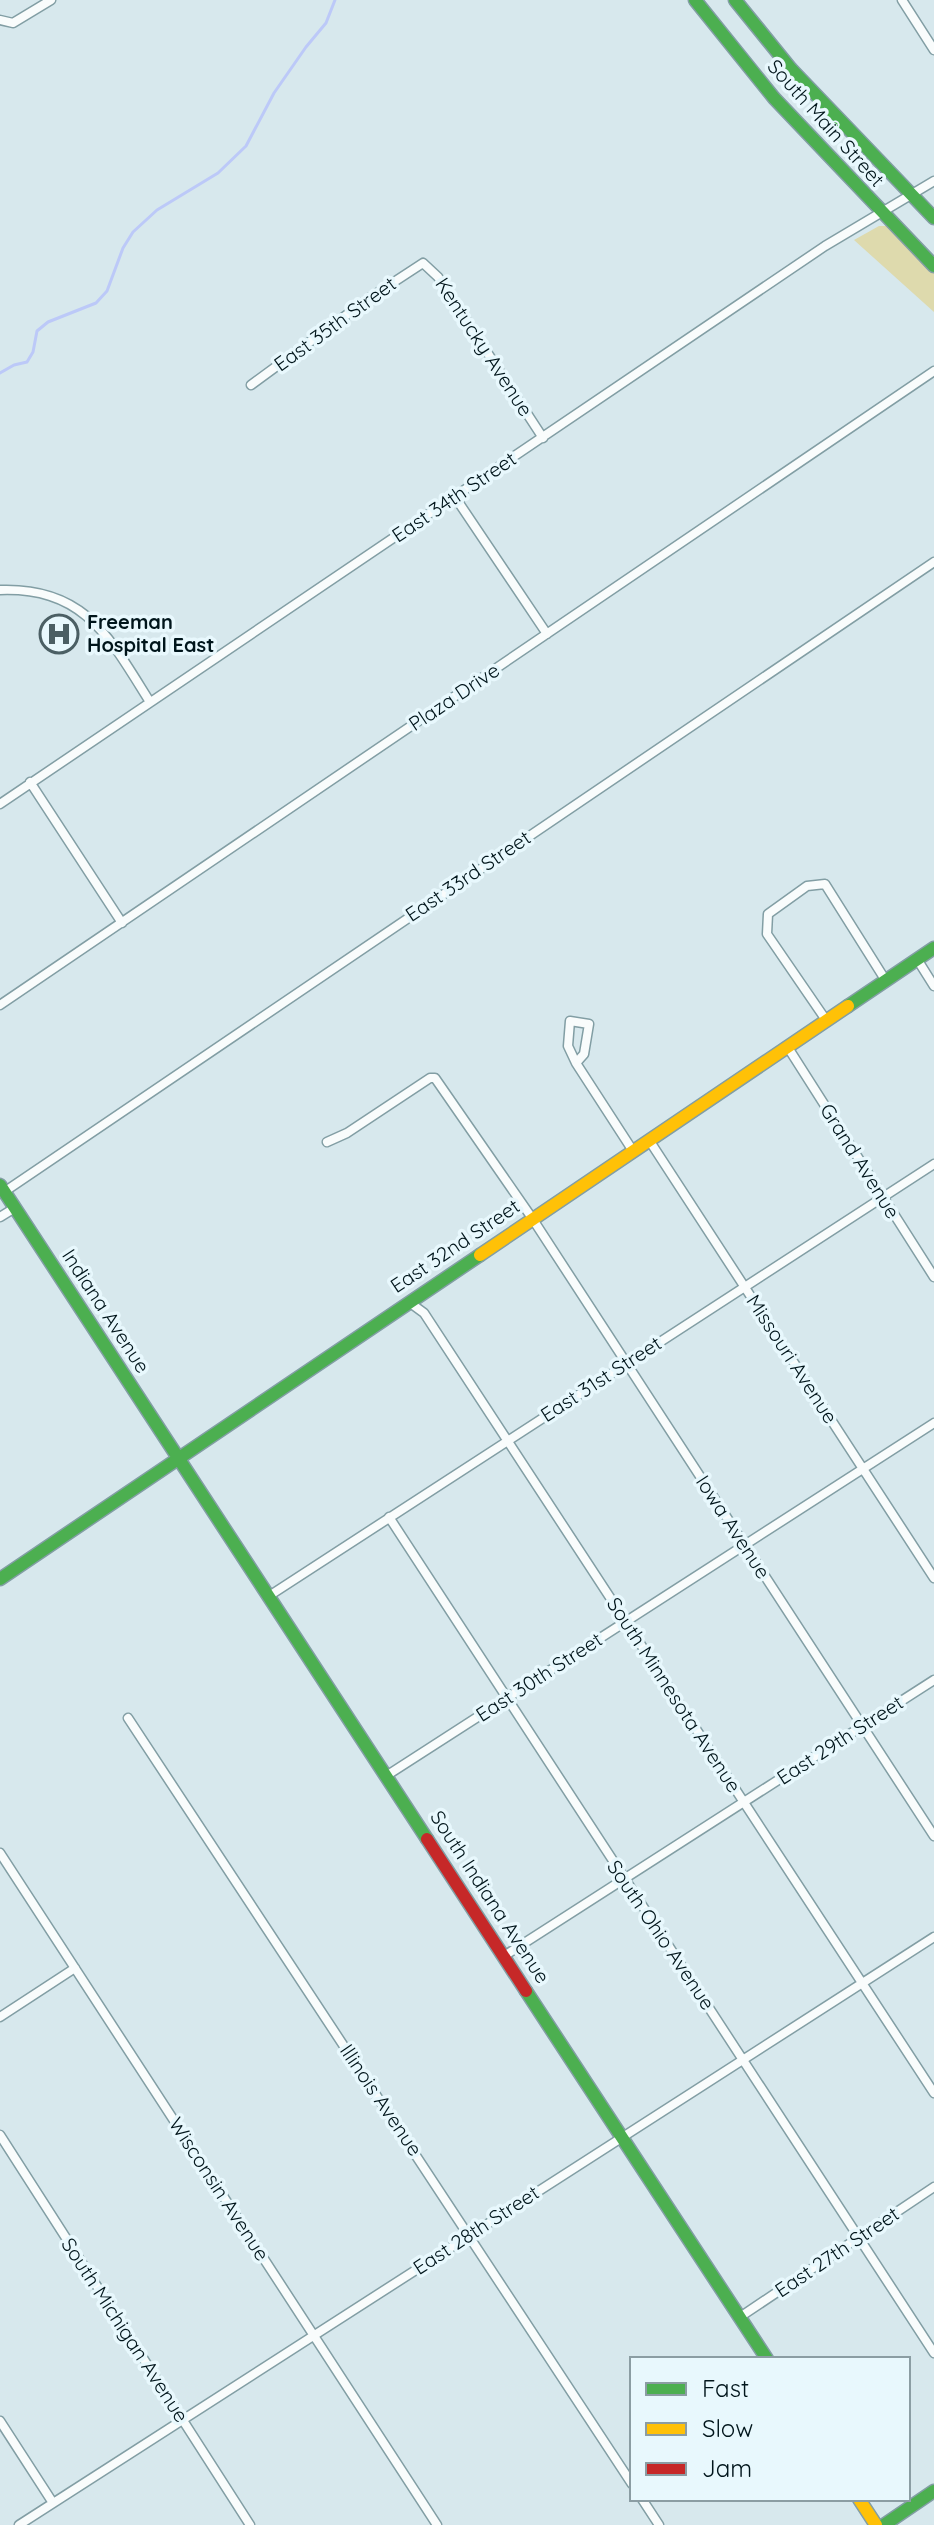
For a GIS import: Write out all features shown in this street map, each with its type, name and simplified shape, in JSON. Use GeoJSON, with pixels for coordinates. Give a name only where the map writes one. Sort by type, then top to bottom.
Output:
{"type":"FeatureCollection","features":[{"type":"Feature","properties":{"kind":"main road","name":"South Main Street"},"geometry":{"type":"LineString","coordinates":[[695,0],[774,98],[934,266]]}},
{"type":"Feature","properties":{"kind":"main road","name":"South Main Street"},"geometry":{"type":"LineString","coordinates":[[735,0],[791,69],[934,218]]}},
{"type":"Feature","properties":{"kind":"main road","name":"East 32nd Street"},"geometry":{"type":"LineString","coordinates":[[0,1579],[934,948]]}},
{"type":"Feature","properties":{"kind":"main road","name":"Indiana Avenue"},"geometry":{"type":"LineString","coordinates":[[2,1189],[177,1459]]}},
{"type":"Feature","properties":{"kind":"main road","name":"South Indiana Avenue"},"geometry":{"type":"LineString","coordinates":[[177,1459],[766,2357]]}},
{"type":"Feature","properties":{"kind":"main road"},"geometry":{"type":"LineString","coordinates":[[884,2525],[934,2491]]}},
{"type":"Feature","properties":{"kind":"main road"},"geometry":{"type":"LineString","coordinates":[[860,2501],[876,2525]]}},
{"type":"Feature","properties":{"kind":"street"},"geometry":{"type":"LineString","coordinates":[[0,20],[13,23],[51,0]]}},
{"type":"Feature","properties":{"kind":"street"},"geometry":{"type":"LineString","coordinates":[[902,0],[934,50]]}},
{"type":"Feature","properties":{"kind":"street","name":"East 34th Street"},"geometry":{"type":"LineString","coordinates":[[0,804],[825,246],[934,181]]}},
{"type":"Feature","properties":{"kind":"street","name":"Kentucky Avenue"},"geometry":{"type":"LineString","coordinates":[[420,263],[438,277],[543,438]]}},
{"type":"Feature","properties":{"kind":"street","name":"East 35th Street"},"geometry":{"type":"LineString","coordinates":[[251,385],[420,263]]}},
{"type":"Feature","properties":{"kind":"street","name":"Plaza Drive"},"geometry":{"type":"LineString","coordinates":[[0,1005],[934,371]]}},
{"type":"Feature","properties":{"kind":"street"},"geometry":{"type":"LineString","coordinates":[[455,497],[547,634]]}},
{"type":"Feature","properties":{"kind":"street","name":"East 33rd Street"},"geometry":{"type":"LineString","coordinates":[[2,1189],[934,562]]}},
{"type":"Feature","properties":{"kind":"street"},"geometry":{"type":"LineString","coordinates":[[0,590],[41,593],[75,605],[102,631],[150,702]]}},
{"type":"Feature","properties":{"kind":"street"},"geometry":{"type":"LineString","coordinates":[[30,782],[122,923]]}},
{"type":"Feature","properties":{"kind":"street"},"geometry":{"type":"LineString","coordinates":[[826,1020],[767,934],[768,914],[807,886],[825,884],[886,981]]}},
{"type":"Feature","properties":{"kind":"street"},"geometry":{"type":"LineString","coordinates":[[917,959],[934,986]]}},
{"type":"Feature","properties":{"kind":"street"},"geometry":{"type":"LineString","coordinates":[[576,1063],[584,1054],[589,1024],[570,1021],[570,1055],[633,1151]]}},
{"type":"Feature","properties":{"kind":"street","name":"Grand Avenue"},"geometry":{"type":"LineString","coordinates":[[787,1046],[934,1277]]}},
{"type":"Feature","properties":{"kind":"street","name":"Iowa Avenue"},"geometry":{"type":"LineString","coordinates":[[327,1142],[347,1133],[430,1078],[435,1078],[532,1218],[934,1836]]}},
{"type":"Feature","properties":{"kind":"street","name":"Missouri Avenue"},"geometry":{"type":"LineString","coordinates":[[649,1140],[934,1578]]}},
{"type":"Feature","properties":{"kind":"street","name":"East 31st Street"},"geometry":{"type":"LineString","coordinates":[[269,1596],[934,1164]]}},
{"type":"Feature","properties":{"kind":"street"},"geometry":{"type":"LineString","coordinates":[[0,1217],[13,1209]]}},
{"type":"Feature","properties":{"kind":"street","name":"South Minnesota Avenue"},"geometry":{"type":"LineString","coordinates":[[409,1302],[424,1313],[934,2093]]}},
{"type":"Feature","properties":{"kind":"street","name":"East 30th Street"},"geometry":{"type":"LineString","coordinates":[[386,1776],[934,1423]]}},
{"type":"Feature","properties":{"kind":"street","name":"South Ohio Avenue"},"geometry":{"type":"LineString","coordinates":[[389,1517],[934,2353]]}},
{"type":"Feature","properties":{"kind":"street","name":"East 29th Street"},"geometry":{"type":"LineString","coordinates":[[504,1956],[934,1680]]}},
{"type":"Feature","properties":{"kind":"street","name":"Illinois Avenue"},"geometry":{"type":"LineString","coordinates":[[128,1718],[630,2481]]}},
{"type":"Feature","properties":{"kind":"street","name":"Wisconsin Avenue"},"geometry":{"type":"LineString","coordinates":[[0,1853],[437,2525]]}},
{"type":"Feature","properties":{"kind":"street","name":"East 28th Street"},"geometry":{"type":"LineString","coordinates":[[19,2525],[934,1937]]}},
{"type":"Feature","properties":{"kind":"street"},"geometry":{"type":"LineString","coordinates":[[0,2017],[75,1968]]}},
{"type":"Feature","properties":{"kind":"street","name":"South Michigan Avenue"},"geometry":{"type":"LineString","coordinates":[[0,2135],[250,2525]]}},
{"type":"Feature","properties":{"kind":"street","name":"East 27th Street"},"geometry":{"type":"LineString","coordinates":[[740,2317],[934,2187]]}},
{"type":"Feature","properties":{"kind":"street"},"geometry":{"type":"LineString","coordinates":[[0,2421],[53,2503]]}},
{"type":"Feature","properties":{"kind":"street"},"geometry":{"type":"LineString","coordinates":[[643,2501],[659,2525]]}},
{"type":"Feature","properties":{"kind":"shaded area"},"geometry":{"type":"Polygon","coordinates":[[[879,226],[887,226],[934,271],[934,312],[854,240],[879,226]]]}},
{"type":"Feature","properties":{"kind":"waterway"},"geometry":{"type":"LineString","coordinates":[[0,373],[27,362],[33,352],[37,331],[48,322],[96,303],[107,291],[123,248],[133,232],[157,210],[218,173],[246,146],[274,93],[326,23],[335,0]]}},
{"type":"Feature","properties":{"kind":"traffic: fast"},"geometry":{"type":"LineString","coordinates":[[695,0],[774,98],[934,266]]}},
{"type":"Feature","properties":{"kind":"traffic: fast"},"geometry":{"type":"LineString","coordinates":[[735,0],[791,69],[934,218]]}},
{"type":"Feature","properties":{"kind":"traffic: fast"},"geometry":{"type":"LineString","coordinates":[[848,1006],[934,948]]}},
{"type":"Feature","properties":{"kind":"traffic: fast"},"geometry":{"type":"LineString","coordinates":[[0,1185],[427,1839]]}},
{"type":"Feature","properties":{"kind":"traffic: fast"},"geometry":{"type":"LineString","coordinates":[[0,1579],[480,1255]]}},
{"type":"Feature","properties":{"kind":"traffic: fast"},"geometry":{"type":"LineString","coordinates":[[526,1991],[766,2357]]}},
{"type":"Feature","properties":{"kind":"traffic: fast"},"geometry":{"type":"LineString","coordinates":[[884,2525],[934,2491]]}},
{"type":"Feature","properties":{"kind":"traffic: slow"},"geometry":{"type":"LineString","coordinates":[[480,1255],[848,1006]]}},
{"type":"Feature","properties":{"kind":"traffic: slow"},"geometry":{"type":"LineString","coordinates":[[860,2501],[876,2525]]}},
{"type":"Feature","properties":{"kind":"traffic: jam"},"geometry":{"type":"LineString","coordinates":[[427,1839],[526,1991]]}},
{"type":"Feature","properties":{"kind":"place","name":"Freeman Hospital East"},"geometry":{"type":"Point","coordinates":[59,634]}}]}
